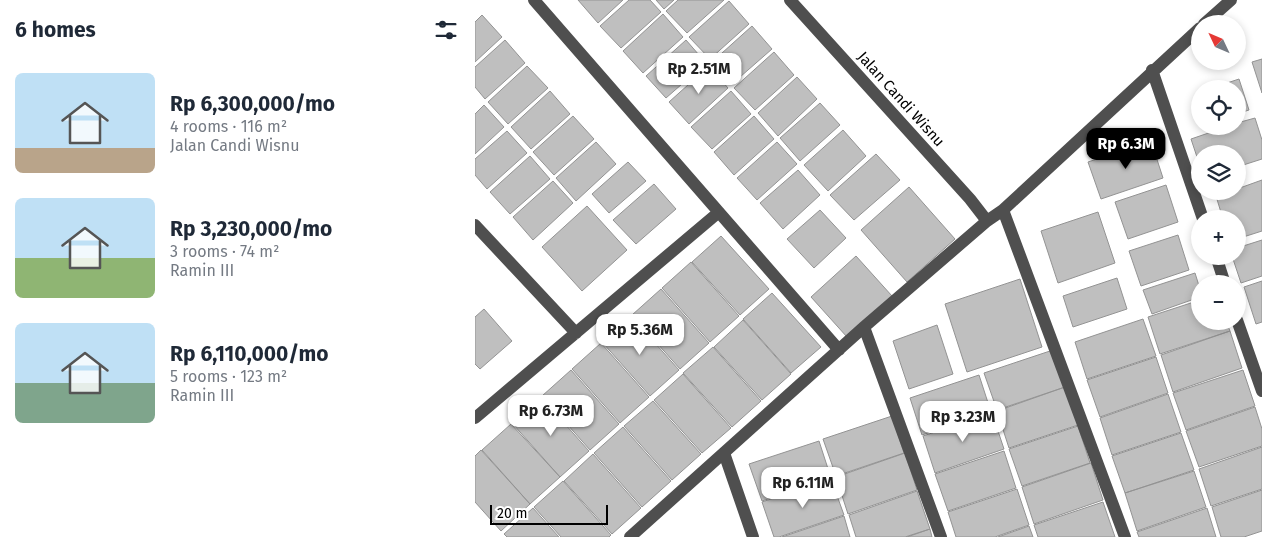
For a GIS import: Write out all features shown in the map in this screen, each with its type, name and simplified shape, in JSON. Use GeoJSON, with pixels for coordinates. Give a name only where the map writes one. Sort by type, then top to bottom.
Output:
{"type":"FeatureCollection","features":[{"type":"Feature","properties":{"kind":"street"},"geometry":{"type":"LineString","coordinates":[[534,0],[839,350]]}},
{"type":"Feature","properties":{"kind":"street","name":"Jalan Candi Wisnu"},"geometry":{"type":"LineString","coordinates":[[790,0],[970,199],[987,221]]}},
{"type":"Feature","properties":{"kind":"street"},"geometry":{"type":"LineString","coordinates":[[1214,15],[1231,0]]}},
{"type":"Feature","properties":{"kind":"street"},"geometry":{"type":"LineString","coordinates":[[630,537],[864,327],[987,221],[1003,210],[1191,36]]}},
{"type":"Feature","properties":{"kind":"street"},"geometry":{"type":"LineString","coordinates":[[1152,70],[1200,210]]}},
{"type":"Feature","properties":{"kind":"street"},"geometry":{"type":"LineString","coordinates":[[1003,210],[1125,537]]}},
{"type":"Feature","properties":{"kind":"street"},"geometry":{"type":"LineString","coordinates":[[475,418],[719,212]]}},
{"type":"Feature","properties":{"kind":"street"},"geometry":{"type":"LineString","coordinates":[[475,225],[576,332]]}},
{"type":"Feature","properties":{"kind":"street"},"geometry":{"type":"LineString","coordinates":[[864,327],[941,537]]}},
{"type":"Feature","properties":{"kind":"street"},"geometry":{"type":"LineString","coordinates":[[1241,330],[1262,391]]}},
{"type":"Feature","properties":{"kind":"street"},"geometry":{"type":"LineString","coordinates":[[724,454],[753,537]]}},
{"type":"Feature","properties":{"kind":"building"},"geometry":{"type":"Polygon","coordinates":[[[578,0],[623,0],[598,23],[578,0]]]}},
{"type":"Feature","properties":{"kind":"building"},"geometry":{"type":"Polygon","coordinates":[[[629,0],[650,0],[661,12],[621,48],[600,26],[629,0]]]}},
{"type":"Feature","properties":{"kind":"building"},"geometry":{"type":"Polygon","coordinates":[[[656,0],[674,0],[664,9],[656,0]]]}},
{"type":"Feature","properties":{"kind":"building"},"geometry":{"type":"Polygon","coordinates":[[[678,0],[724,0],[687,33],[666,11],[678,0]]]}},
{"type":"Feature","properties":{"kind":"building"},"geometry":{"type":"Polygon","coordinates":[[[729,1],[749,24],[710,59],[689,37],[729,1]]]}},
{"type":"Feature","properties":{"kind":"building"},"geometry":{"type":"Polygon","coordinates":[[[663,14],[683,37],[643,73],[623,51],[663,14]]]}},
{"type":"Feature","properties":{"kind":"building"},"geometry":{"type":"Polygon","coordinates":[[[482,15],[502,37],[475,62],[475,22],[482,15]]]}},
{"type":"Feature","properties":{"kind":"building"},"geometry":{"type":"Polygon","coordinates":[[[752,26],[772,49],[732,84],[712,62],[752,26]]]}},
{"type":"Feature","properties":{"kind":"building"},"geometry":{"type":"Polygon","coordinates":[[[505,40],[525,63],[485,99],[475,87],[475,67],[505,40]]]}},
{"type":"Feature","properties":{"kind":"building"},"geometry":{"type":"Polygon","coordinates":[[[686,40],[706,63],[666,98],[646,76],[686,40]]]}},
{"type":"Feature","properties":{"kind":"building"},"geometry":{"type":"Polygon","coordinates":[[[774,52],[794,75],[755,110],[734,88],[774,52]]]}},
{"type":"Feature","properties":{"kind":"building"},"geometry":{"type":"Polygon","coordinates":[[[1262,59],[1262,93],[1252,62],[1262,59]]]}},
{"type":"Feature","properties":{"kind":"building"},"geometry":{"type":"Polygon","coordinates":[[[527,66],[548,88],[508,124],[488,102],[527,66]]]}},
{"type":"Feature","properties":{"kind":"building"},"geometry":{"type":"Polygon","coordinates":[[[709,66],[728,88],[689,124],[669,102],[709,66]]]}},
{"type":"Feature","properties":{"kind":"building"},"geometry":{"type":"Polygon","coordinates":[[[797,77],[817,99],[778,136],[758,113],[797,77]]]}},
{"type":"Feature","properties":{"kind":"building"},"geometry":{"type":"Polygon","coordinates":[[[550,91],[570,114],[531,149],[511,127],[550,91]]]}},
{"type":"Feature","properties":{"kind":"building"},"geometry":{"type":"Polygon","coordinates":[[[731,91],[751,114],[712,149],[691,127],[731,91]]]}},
{"type":"Feature","properties":{"kind":"building"},"geometry":{"type":"Polygon","coordinates":[[[820,103],[840,125],[800,161],[780,138],[820,103]]]}},
{"type":"Feature","properties":{"kind":"building"},"geometry":{"type":"Polygon","coordinates":[[[484,105],[504,127],[475,154],[475,114],[484,105]]]}},
{"type":"Feature","properties":{"kind":"building"},"geometry":{"type":"Polygon","coordinates":[[[573,116],[594,139],[554,175],[533,152],[573,116]]]}},
{"type":"Feature","properties":{"kind":"building"},"geometry":{"type":"Polygon","coordinates":[[[754,116],[774,139],[734,175],[714,152],[754,116]]]}},
{"type":"Feature","properties":{"kind":"building"},"geometry":{"type":"Polygon","coordinates":[[[1255,118],[1262,140],[1262,159],[1246,164],[1246,145],[1193,145],[1191,139],[1203,135],[1246,135],[1246,120],[1255,118]]]}},
{"type":"Feature","properties":{"kind":"building"},"geometry":{"type":"Polygon","coordinates":[[[843,130],[866,156],[828,191],[804,165],[843,130]]]}},
{"type":"Feature","properties":{"kind":"building"},"geometry":{"type":"Polygon","coordinates":[[[507,131],[527,153],[487,189],[475,175],[475,159],[507,131]]]}},
{"type":"Feature","properties":{"kind":"building"},"geometry":{"type":"Polygon","coordinates":[[[1151,141],[1163,178],[1101,199],[1088,162],[1151,141]]]}},
{"type":"Feature","properties":{"kind":"building"},"geometry":{"type":"Polygon","coordinates":[[[596,142],[616,164],[576,201],[556,178],[596,142]]]}},
{"type":"Feature","properties":{"kind":"building"},"geometry":{"type":"Polygon","coordinates":[[[777,142],[797,164],[757,200],[737,178],[777,142]]]}},
{"type":"Feature","properties":{"kind":"building"},"geometry":{"type":"Polygon","coordinates":[[[876,154],[900,180],[854,220],[830,195],[876,154]]]}},
{"type":"Feature","properties":{"kind":"building"},"geometry":{"type":"Polygon","coordinates":[[[530,156],[550,179],[510,214],[490,192],[530,156]]]}},
{"type":"Feature","properties":{"kind":"building"},"geometry":{"type":"Polygon","coordinates":[[[628,162],[646,181],[609,213],[592,194],[628,162]]]}},
{"type":"Feature","properties":{"kind":"building"},"geometry":{"type":"Polygon","coordinates":[[[798,170],[820,195],[783,229],[760,203],[798,170]]]}},
{"type":"Feature","properties":{"kind":"building"},"geometry":{"type":"Polygon","coordinates":[[[1262,180],[1262,231],[1246,236],[1246,210],[1220,210],[1217,200],[1246,200],[1246,186],[1262,180]]]}},
{"type":"Feature","properties":{"kind":"building"},"geometry":{"type":"Polygon","coordinates":[[[553,181],[573,203],[533,240],[513,217],[553,181]]]}},
{"type":"Feature","properties":{"kind":"building"},"geometry":{"type":"Polygon","coordinates":[[[654,184],[676,209],[636,244],[613,220],[654,184]]]}},
{"type":"Feature","properties":{"kind":"building"},"geometry":{"type":"Polygon","coordinates":[[[1166,185],[1178,222],[1128,239],[1115,202],[1166,185]]]}},
{"type":"Feature","properties":{"kind":"building"},"geometry":{"type":"Polygon","coordinates":[[[909,187],[955,239],[907,282],[861,230],[909,187]]]}},
{"type":"Feature","properties":{"kind":"building"},"geometry":{"type":"Polygon","coordinates":[[[587,206],[627,250],[582,291],[542,247],[587,206]]]}},
{"type":"Feature","properties":{"kind":"building"},"geometry":{"type":"Polygon","coordinates":[[[820,210],[846,238],[814,268],[787,239],[820,210]]]}},
{"type":"Feature","properties":{"kind":"building"},"geometry":{"type":"Polygon","coordinates":[[[1098,212],[1115,263],[1058,283],[1041,231],[1098,212]]]}},
{"type":"Feature","properties":{"kind":"building"},"geometry":{"type":"Polygon","coordinates":[[[1178,235],[1189,270],[1141,286],[1129,251],[1178,235]]]}},
{"type":"Feature","properties":{"kind":"building"},"geometry":{"type":"Polygon","coordinates":[[[721,236],[769,289],[740,315],[692,262],[721,236]]]}},
{"type":"Feature","properties":{"kind":"building"},"geometry":{"type":"Polygon","coordinates":[[[1262,240],[1262,276],[1246,281],[1246,275],[1238,275],[1235,265],[1246,265],[1246,245],[1262,240]]]}},
{"type":"Feature","properties":{"kind":"building"},"geometry":{"type":"Polygon","coordinates":[[[856,256],[892,296],[847,337],[811,297],[856,256]]]}},
{"type":"Feature","properties":{"kind":"building"},"geometry":{"type":"Polygon","coordinates":[[[691,262],[739,316],[710,342],[662,288],[691,262]]]}},
{"type":"Feature","properties":{"kind":"building"},"geometry":{"type":"Polygon","coordinates":[[[1195,273],[1196,275],[1191,275],[1191,300],[1152,314],[1143,290],[1195,273]]]}},
{"type":"Feature","properties":{"kind":"building"},"geometry":{"type":"Polygon","coordinates":[[[1117,278],[1127,309],[1073,327],[1063,296],[1117,278]]]}},
{"type":"Feature","properties":{"kind":"building"},"geometry":{"type":"Polygon","coordinates":[[[1020,279],[1042,347],[967,372],[945,304],[1020,279]]]}},
{"type":"Feature","properties":{"kind":"building"},"geometry":{"type":"Polygon","coordinates":[[[1262,281],[1262,322],[1256,324],[1246,293],[1246,286],[1262,281]]]}},
{"type":"Feature","properties":{"kind":"building"},"geometry":{"type":"Polygon","coordinates":[[[661,289],[709,343],[680,369],[632,315],[661,289]]]}},
{"type":"Feature","properties":{"kind":"building"},"geometry":{"type":"Polygon","coordinates":[[[772,293],[821,347],[791,373],[743,319],[772,293]]]}},
{"type":"Feature","properties":{"kind":"building"},"geometry":{"type":"Polygon","coordinates":[[[1191,303],[1191,330],[1230,331],[1160,354],[1148,317],[1191,303]]]}},
{"type":"Feature","properties":{"kind":"building"},"geometry":{"type":"Polygon","coordinates":[[[484,309],[512,341],[480,369],[475,364],[475,317],[484,309]]]}},
{"type":"Feature","properties":{"kind":"building"},"geometry":{"type":"Polygon","coordinates":[[[631,316],[679,370],[650,396],[602,342],[631,316]]]}},
{"type":"Feature","properties":{"kind":"building"},"geometry":{"type":"Polygon","coordinates":[[[1143,319],[1156,356],[1087,379],[1075,342],[1143,319]]]}},
{"type":"Feature","properties":{"kind":"building"},"geometry":{"type":"Polygon","coordinates":[[[743,320],[791,374],[762,400],[714,347],[743,320]]]}},
{"type":"Feature","properties":{"kind":"building"},"geometry":{"type":"Polygon","coordinates":[[[937,325],[953,374],[909,389],[893,341],[937,325]]]}},
{"type":"Feature","properties":{"kind":"building"},"geometry":{"type":"Polygon","coordinates":[[[1230,331],[1242,368],[1173,392],[1161,355],[1230,331]]]}},
{"type":"Feature","properties":{"kind":"building"},"geometry":{"type":"Polygon","coordinates":[[[601,343],[649,397],[620,423],[572,369],[601,343]]]}},
{"type":"Feature","properties":{"kind":"building"},"geometry":{"type":"Polygon","coordinates":[[[713,347],[761,401],[732,427],[683,373],[713,347]]]}},
{"type":"Feature","properties":{"kind":"building"},"geometry":{"type":"Polygon","coordinates":[[[1053,350],[1065,387],[997,410],[984,373],[1053,350]]]}},
{"type":"Feature","properties":{"kind":"building"},"geometry":{"type":"Polygon","coordinates":[[[1156,357],[1168,393],[1100,417],[1087,380],[1156,357]]]}},
{"type":"Feature","properties":{"kind":"building"},"geometry":{"type":"Polygon","coordinates":[[[571,370],[619,424],[590,450],[542,396],[571,370]]]}},
{"type":"Feature","properties":{"kind":"building"},"geometry":{"type":"Polygon","coordinates":[[[1243,370],[1255,406],[1186,430],[1173,393],[1243,370]]]}},
{"type":"Feature","properties":{"kind":"building"},"geometry":{"type":"Polygon","coordinates":[[[683,374],[731,428],[702,453],[654,400],[683,374]]]}},
{"type":"Feature","properties":{"kind":"building"},"geometry":{"type":"Polygon","coordinates":[[[979,375],[991,412],[922,435],[910,398],[979,375]]]}},
{"type":"Feature","properties":{"kind":"building"},"geometry":{"type":"Polygon","coordinates":[[[1065,387],[1078,425],[1009,448],[997,411],[1065,387]]]}},
{"type":"Feature","properties":{"kind":"building"},"geometry":{"type":"Polygon","coordinates":[[[1168,394],[1181,432],[1112,455],[1100,418],[1168,394]]]}},
{"type":"Feature","properties":{"kind":"building"},"geometry":{"type":"Polygon","coordinates":[[[541,397],[589,451],[560,477],[512,423],[541,397]]]}},
{"type":"Feature","properties":{"kind":"building"},"geometry":{"type":"Polygon","coordinates":[[[653,401],[701,454],[672,480],[624,426],[653,401]]]}},
{"type":"Feature","properties":{"kind":"building"},"geometry":{"type":"Polygon","coordinates":[[[1255,407],[1262,429],[1262,446],[1199,467],[1186,431],[1255,407]]]}},
{"type":"Feature","properties":{"kind":"building"},"geometry":{"type":"Polygon","coordinates":[[[992,413],[1004,449],[935,473],[923,436],[992,413]]]}},
{"type":"Feature","properties":{"kind":"building"},"geometry":{"type":"Polygon","coordinates":[[[892,416],[904,453],[836,476],[823,439],[892,416]]]}},
{"type":"Feature","properties":{"kind":"building"},"geometry":{"type":"Polygon","coordinates":[[[511,424],[560,477],[530,504],[482,450],[511,424]]]}},
{"type":"Feature","properties":{"kind":"building"},"geometry":{"type":"Polygon","coordinates":[[[1078,426],[1090,463],[1022,486],[1009,449],[1078,426]]]}},
{"type":"Feature","properties":{"kind":"building"},"geometry":{"type":"Polygon","coordinates":[[[623,427],[671,481],[642,507],[594,453],[623,427]]]}},
{"type":"Feature","properties":{"kind":"building"},"geometry":{"type":"Polygon","coordinates":[[[1181,433],[1194,470],[1125,493],[1112,456],[1181,433]]]}},
{"type":"Feature","properties":{"kind":"building"},"geometry":{"type":"Polygon","coordinates":[[[819,441],[831,478],[762,501],[749,464],[819,441]]]}},
{"type":"Feature","properties":{"kind":"building"},"geometry":{"type":"Polygon","coordinates":[[[1262,447],[1262,489],[1211,506],[1199,469],[1262,447]]]}},
{"type":"Feature","properties":{"kind":"building"},"geometry":{"type":"Polygon","coordinates":[[[481,450],[530,504],[501,531],[475,502],[475,456],[481,450]]]}},
{"type":"Feature","properties":{"kind":"building"},"geometry":{"type":"Polygon","coordinates":[[[1004,451],[1016,488],[948,511],[935,474],[1004,451]]]}},
{"type":"Feature","properties":{"kind":"building"},"geometry":{"type":"Polygon","coordinates":[[[905,453],[917,490],[848,514],[836,477],[905,453]]]}},
{"type":"Feature","properties":{"kind":"building"},"geometry":{"type":"Polygon","coordinates":[[[593,454],[641,508],[612,534],[564,481],[593,454]]]}},
{"type":"Feature","properties":{"kind":"building"},"geometry":{"type":"Polygon","coordinates":[[[1091,463],[1103,500],[1034,524],[1022,487],[1091,463]]]}},
{"type":"Feature","properties":{"kind":"building"},"geometry":{"type":"Polygon","coordinates":[[[1194,471],[1206,507],[1137,531],[1125,493],[1194,471]]]}},
{"type":"Feature","properties":{"kind":"building"},"geometry":{"type":"Polygon","coordinates":[[[831,479],[844,515],[774,537],[762,502],[831,479]]]}},
{"type":"Feature","properties":{"kind":"building"},"geometry":{"type":"Polygon","coordinates":[[[563,481],[611,535],[609,537],[561,537],[534,507],[563,481]]]}},
{"type":"Feature","properties":{"kind":"building"},"geometry":{"type":"Polygon","coordinates":[[[1017,489],[1029,525],[995,537],[956,537],[948,512],[1017,489]]]}},
{"type":"Feature","properties":{"kind":"building"},"geometry":{"type":"Polygon","coordinates":[[[1262,490],[1262,531],[1244,537],[1221,537],[1212,507],[1262,490]]]}},
{"type":"Feature","properties":{"kind":"building"},"geometry":{"type":"Polygon","coordinates":[[[917,491],[930,529],[905,537],[856,537],[849,515],[917,491]]]}},
{"type":"Feature","properties":{"kind":"building"},"geometry":{"type":"Polygon","coordinates":[[[1103,502],[1115,537],[1038,537],[1034,525],[1103,502]]]}},
{"type":"Feature","properties":{"kind":"building"},"geometry":{"type":"Polygon","coordinates":[[[533,508],[559,537],[507,537],[504,534],[533,508]]]}},
{"type":"Feature","properties":{"kind":"building"},"geometry":{"type":"Polygon","coordinates":[[[1207,508],[1216,537],[1139,537],[1137,532],[1207,508]]]}},
{"type":"Feature","properties":{"kind":"building"},"geometry":{"type":"Polygon","coordinates":[[[844,516],[850,537],[782,537],[844,516]]]}},
{"type":"Feature","properties":{"kind":"building"},"geometry":{"type":"Polygon","coordinates":[[[1029,526],[1033,537],[998,537],[1029,526]]]}},
{"type":"Feature","properties":{"kind":"building"},"geometry":{"type":"Polygon","coordinates":[[[930,529],[932,537],[907,537],[930,529]]]}}]}
